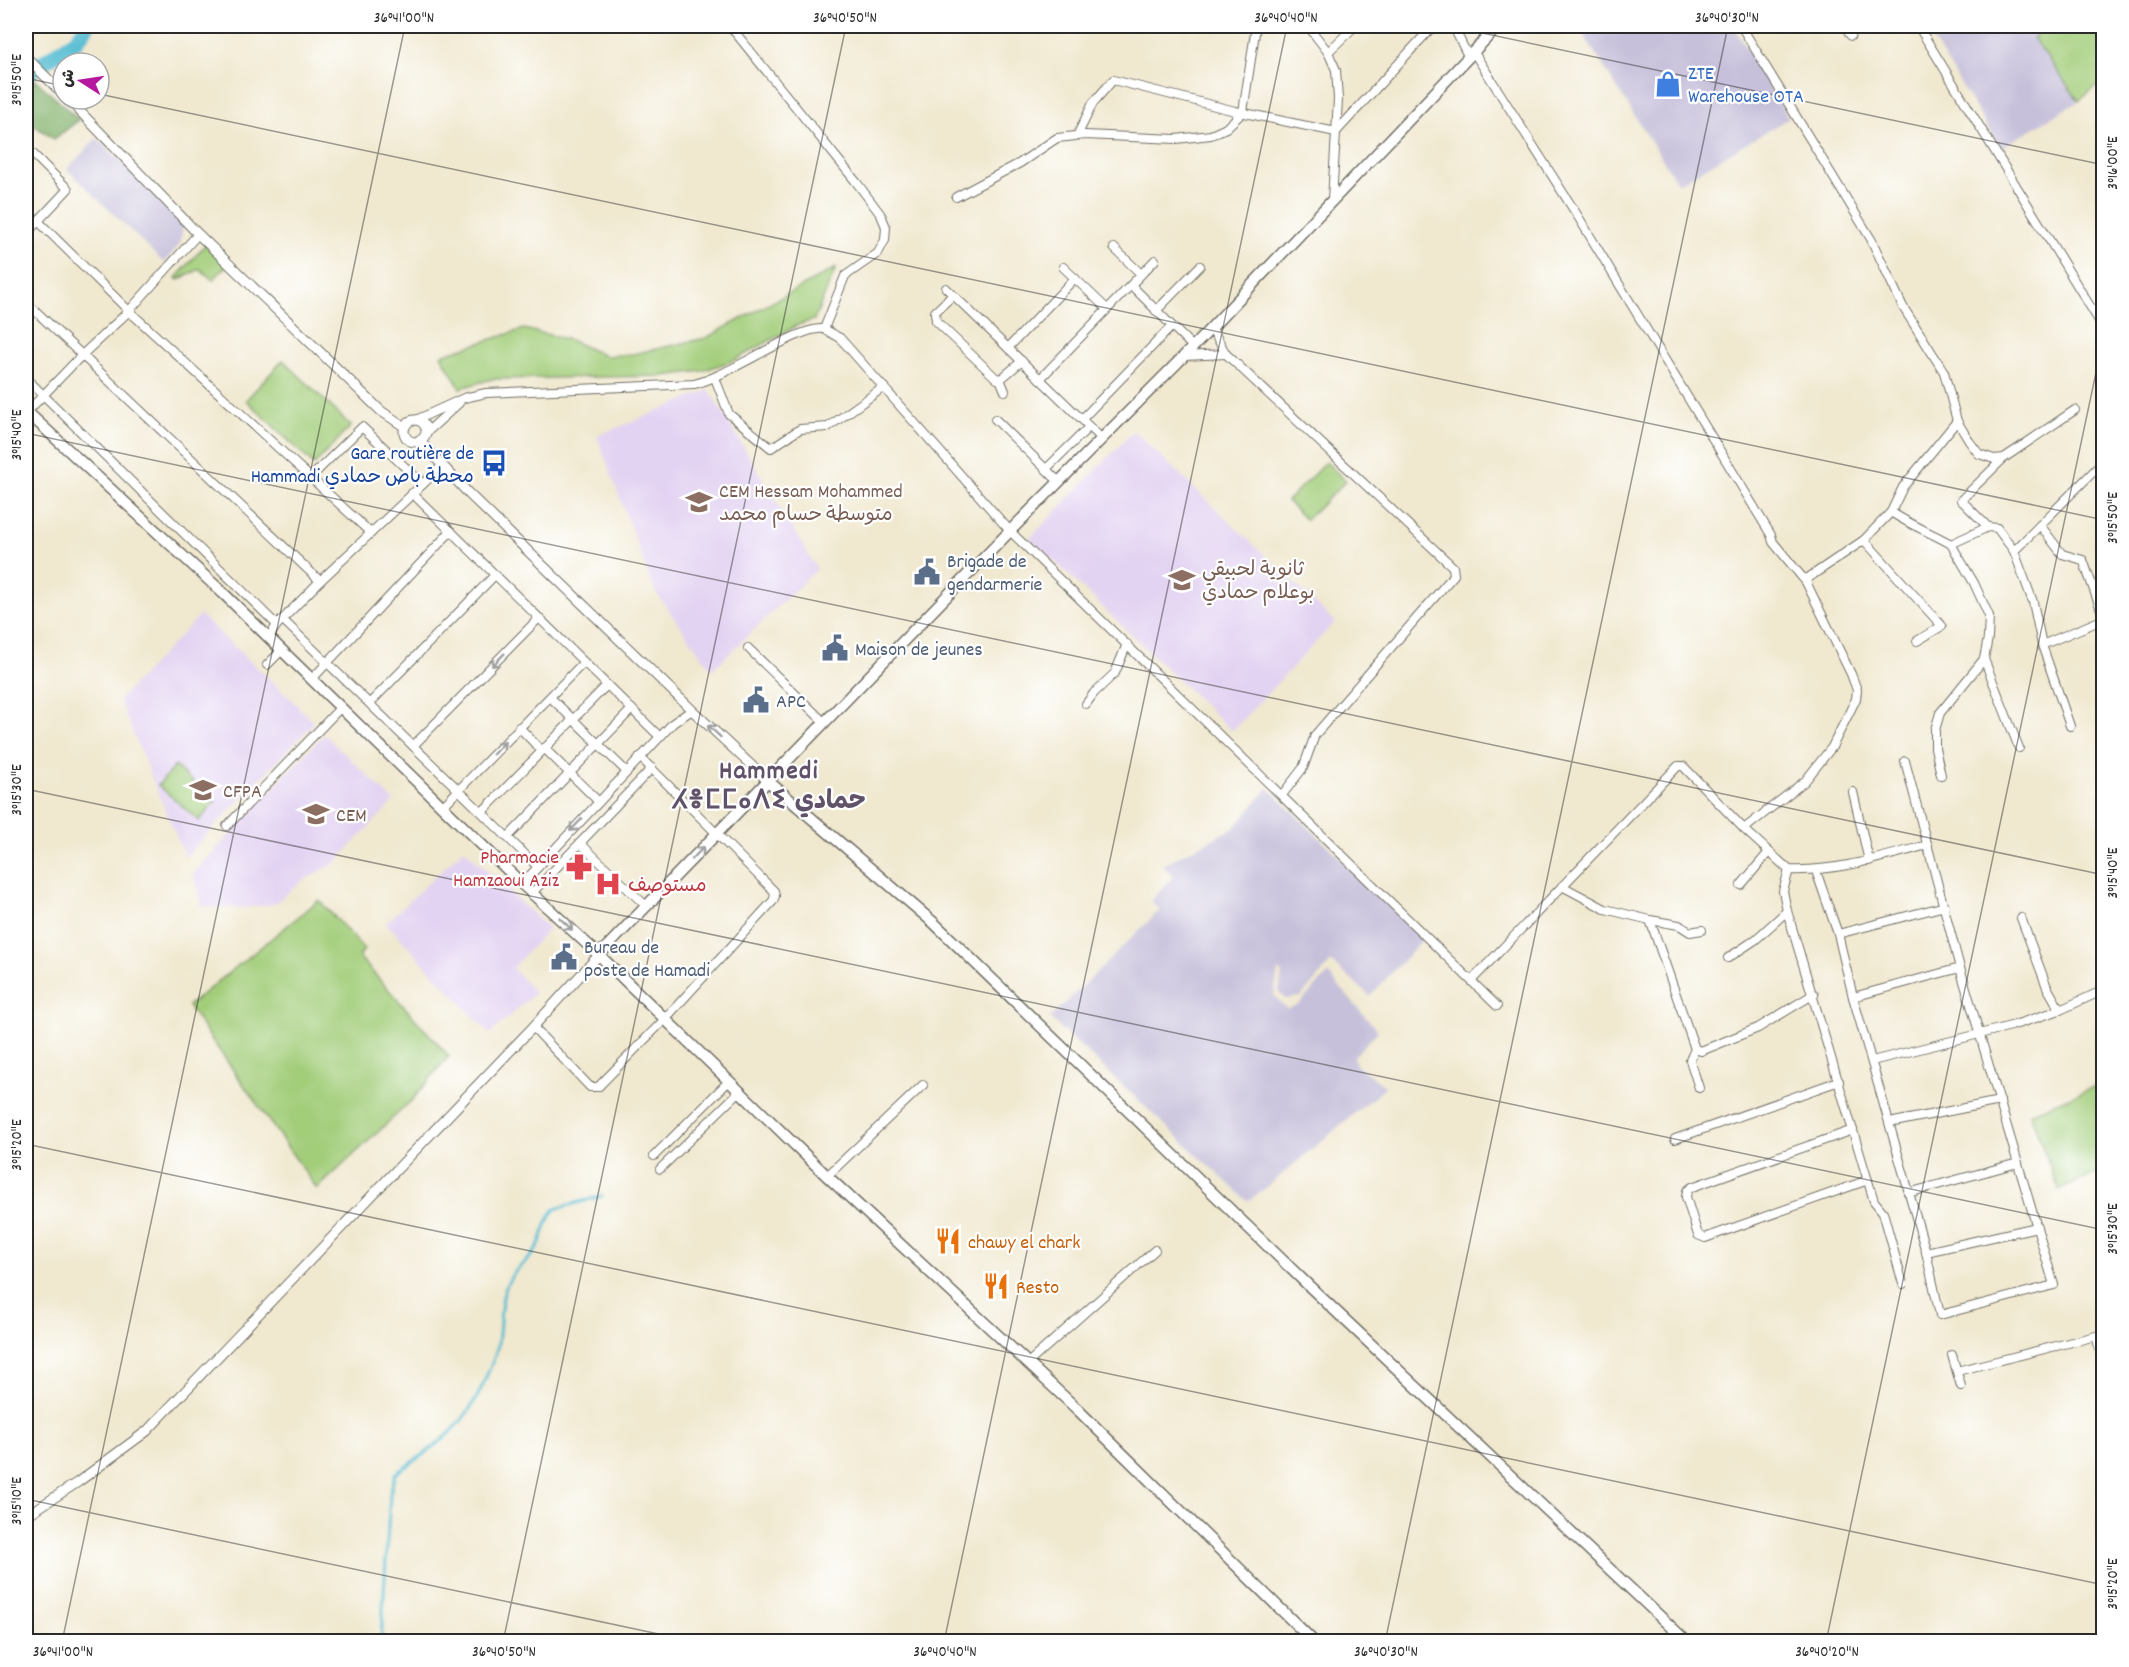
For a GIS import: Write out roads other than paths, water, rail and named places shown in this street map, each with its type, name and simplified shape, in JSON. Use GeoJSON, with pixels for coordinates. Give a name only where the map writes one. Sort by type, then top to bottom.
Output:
{"type":"FeatureCollection","features":[{"type":"Feature","properties":{"kind":"main road"},"geometry":{"type":"LineString","coordinates":[[599,955],[1010,531],[1193,347],[1498,26]]}},
{"type":"Feature","properties":{"kind":"main road"},"geometry":{"type":"LineString","coordinates":[[26,411],[269,637],[532,894],[599,955],[828,1176],[1029,1363],[1314,1641]]}},
{"type":"Feature","properties":{"kind":"main road"},"geometry":{"type":"LineString","coordinates":[[768,781],[934,923],[1308,1285],[1687,1641]]}},
{"type":"Feature","properties":{"kind":"street"},"geometry":{"type":"LineString","coordinates":[[730,26],[857,183],[881,215],[886,227],[885,240],[878,253],[845,276],[824,329]]}},
{"type":"Feature","properties":{"kind":"street"},"geometry":{"type":"LineString","coordinates":[[956,197],[1020,163],[1057,138],[1077,136],[1176,140],[1211,135],[1226,128],[1243,112],[1256,26]]}},
{"type":"Feature","properties":{"kind":"street"},"geometry":{"type":"LineString","coordinates":[[1308,26],[1328,52],[1336,70],[1338,99],[1332,200]]}},
{"type":"Feature","properties":{"kind":"street"},"geometry":{"type":"LineString","coordinates":[[1328,52],[1354,26]]}},
{"type":"Feature","properties":{"kind":"street"},"geometry":{"type":"LineString","coordinates":[[1335,132],[1433,26]]}},
{"type":"Feature","properties":{"kind":"street"},"geometry":{"type":"LineString","coordinates":[[1453,26],[1580,218],[1771,535],[1773,542],[1806,582],[1857,690],[1856,699],[1832,747],[1805,781],[1744,830]]}},
{"type":"Feature","properties":{"kind":"street"},"geometry":{"type":"LineString","coordinates":[[1508,26],[1514,28],[1524,26]]}},
{"type":"Feature","properties":{"kind":"street"},"geometry":{"type":"LineString","coordinates":[[1741,26],[1871,239],[1903,307],[1944,372],[1957,421],[1979,454],[1994,459],[2004,458]]}},
{"type":"Feature","properties":{"kind":"street"},"geometry":{"type":"LineString","coordinates":[[1844,26],[1851,36]]}},
{"type":"Feature","properties":{"kind":"street"},"geometry":{"type":"LineString","coordinates":[[1918,26],[2103,328]]}},
{"type":"Feature","properties":{"kind":"street"},"geometry":{"type":"LineString","coordinates":[[26,57],[51,82]]}},
{"type":"Feature","properties":{"kind":"street"},"geometry":{"type":"LineString","coordinates":[[1077,136],[1093,103],[1113,80],[1335,132]]}},
{"type":"Feature","properties":{"kind":"street"},"geometry":{"type":"LineString","coordinates":[[80,111],[198,234],[381,411],[405,427]]}},
{"type":"Feature","properties":{"kind":"street"},"geometry":{"type":"LineString","coordinates":[[26,234],[68,189],[27,151]]}},
{"type":"Feature","properties":{"kind":"street"},"geometry":{"type":"LineString","coordinates":[[38,221],[129,311],[371,533]]}},
{"type":"Feature","properties":{"kind":"street"},"geometry":{"type":"LineString","coordinates":[[26,411],[44,396],[82,355],[158,282],[198,234]]}},
{"type":"Feature","properties":{"kind":"street"},"geometry":{"type":"LineString","coordinates":[[1114,248],[1141,274]]}},
{"type":"Feature","properties":{"kind":"street"},"geometry":{"type":"LineString","coordinates":[[1040,379],[1155,260]]}},
{"type":"Feature","properties":{"kind":"street"},"geometry":{"type":"LineString","coordinates":[[1156,311],[1200,266]]}},
{"type":"Feature","properties":{"kind":"street"},"geometry":{"type":"LineString","coordinates":[[1063,267],[1107,309]]}},
{"type":"Feature","properties":{"kind":"street"},"geometry":{"type":"LineString","coordinates":[[1008,348],[1075,279]]}},
{"type":"Feature","properties":{"kind":"street"},"geometry":{"type":"LineString","coordinates":[[1131,285],[1193,347]]}},
{"type":"Feature","properties":{"kind":"street"},"geometry":{"type":"LineString","coordinates":[[946,288],[1101,438]]}},
{"type":"Feature","properties":{"kind":"street"},"geometry":{"type":"LineString","coordinates":[[953,295],[937,310],[935,319],[1000,379],[1005,391]]}},
{"type":"Feature","properties":{"kind":"street"},"geometry":{"type":"LineString","coordinates":[[26,303],[320,581]]}},
{"type":"Feature","properties":{"kind":"street"},"geometry":{"type":"LineString","coordinates":[[1082,419],[1172,326]]}},
{"type":"Feature","properties":{"kind":"street"},"geometry":{"type":"LineString","coordinates":[[1211,327],[1226,354],[1455,571],[1315,735],[1304,768],[1282,795]]}},
{"type":"Feature","properties":{"kind":"street"},"geometry":{"type":"LineString","coordinates":[[464,398],[422,437],[413,441],[408,439],[405,433],[408,423],[464,398],[486,393],[686,385],[715,378],[804,332],[824,329],[840,338],[1010,531],[1497,1006]]}},
{"type":"Feature","properties":{"kind":"street"},"geometry":{"type":"LineString","coordinates":[[1184,356],[1226,354]]}},
{"type":"Feature","properties":{"kind":"street"},"geometry":{"type":"LineString","coordinates":[[1000,379],[1022,361]]}},
{"type":"Feature","properties":{"kind":"street"},"geometry":{"type":"LineString","coordinates":[[26,378],[280,622],[370,703],[538,867]]}},
{"type":"Feature","properties":{"kind":"street"},"geometry":{"type":"LineString","coordinates":[[715,378],[729,414],[771,448],[800,429],[828,427],[884,387]]}},
{"type":"Feature","properties":{"kind":"street"},"geometry":{"type":"LineString","coordinates":[[1988,527],[1961,500],[2004,458],[2075,410]]}},
{"type":"Feature","properties":{"kind":"street"},"geometry":{"type":"LineString","coordinates":[[995,419],[1059,482]]}},
{"type":"Feature","properties":{"kind":"street"},"geometry":{"type":"LineString","coordinates":[[416,420],[424,424],[422,437],[441,466],[768,781]]}},
{"type":"Feature","properties":{"kind":"street"},"geometry":{"type":"LineString","coordinates":[[1806,582],[1864,540],[1891,512],[1903,487],[1957,421]]}},
{"type":"Feature","properties":{"kind":"street"},"geometry":{"type":"LineString","coordinates":[[311,477],[362,427],[423,484]]}},
{"type":"Feature","properties":{"kind":"street"},"geometry":{"type":"LineString","coordinates":[[1046,469],[1089,427]]}},
{"type":"Feature","properties":{"kind":"street"},"geometry":{"type":"LineString","coordinates":[[2014,551],[2103,461]]}},
{"type":"Feature","properties":{"kind":"street"},"geometry":{"type":"LineString","coordinates":[[269,637],[280,622],[320,581],[441,466]]}},
{"type":"Feature","properties":{"kind":"street"},"geometry":{"type":"LineString","coordinates":[[412,493],[660,737]]}},
{"type":"Feature","properties":{"kind":"street"},"geometry":{"type":"LineString","coordinates":[[1891,512],[1951,544],[1974,583],[1989,616],[1984,659],[1940,713],[1935,730],[1935,748],[1941,775]]}},
{"type":"Feature","properties":{"kind":"street"},"geometry":{"type":"LineString","coordinates":[[2040,525],[2062,554],[2083,560],[2103,619],[2042,645]]}},
{"type":"Feature","properties":{"kind":"street"},"geometry":{"type":"LineString","coordinates":[[1951,544],[1988,527],[1997,528],[2014,551],[2033,602],[2042,645],[2070,726]]}},
{"type":"Feature","properties":{"kind":"street"},"geometry":{"type":"LineString","coordinates":[[312,679],[451,531]]}},
{"type":"Feature","properties":{"kind":"street"},"geometry":{"type":"LineString","coordinates":[[1864,540],[1942,626],[1917,641]]}},
{"type":"Feature","properties":{"kind":"street"},"geometry":{"type":"LineString","coordinates":[[370,703],[495,575]]}},
{"type":"Feature","properties":{"kind":"street"},"geometry":{"type":"LineString","coordinates":[[413,746],[539,618]]}},
{"type":"Feature","properties":{"kind":"street"},"geometry":{"type":"LineString","coordinates":[[1086,704],[1115,673],[1127,644]]}},
{"type":"Feature","properties":{"kind":"street"},"geometry":{"type":"LineString","coordinates":[[748,648],[825,723]]}},
{"type":"Feature","properties":{"kind":"street"},"geometry":{"type":"LineString","coordinates":[[267,665],[282,650]]}},
{"type":"Feature","properties":{"kind":"street"},"geometry":{"type":"LineString","coordinates":[[1984,659],[2019,748]]}},
{"type":"Feature","properties":{"kind":"street"},"geometry":{"type":"LineString","coordinates":[[443,806],[584,662]]}},
{"type":"Feature","properties":{"kind":"street"},"geometry":{"type":"LineString","coordinates":[[482,812],[607,685]]}},
{"type":"Feature","properties":{"kind":"street"},"geometry":{"type":"LineString","coordinates":[[550,697],[627,772]]}},
{"type":"Feature","properties":{"kind":"street"},"geometry":{"type":"LineString","coordinates":[[227,826],[341,707]]}},
{"type":"Feature","properties":{"kind":"street"},"geometry":{"type":"LineString","coordinates":[[508,837],[632,709]]}},
{"type":"Feature","properties":{"kind":"street"},"geometry":{"type":"LineString","coordinates":[[522,884],[673,723],[692,710]]}},
{"type":"Feature","properties":{"kind":"street"},"geometry":{"type":"LineString","coordinates":[[519,727],[599,802]]}},
{"type":"Feature","properties":{"kind":"street"},"geometry":{"type":"LineString","coordinates":[[533,1027],[590,1086],[598,1087],[665,1019],[773,901],[775,896],[774,891],[640,758]]}},
{"type":"Feature","properties":{"kind":"street"},"geometry":{"type":"LineString","coordinates":[[1816,871],[1838,934],[1853,997],[1926,1252],[1940,1316],[2054,1285],[1960,968],[1905,761]]}},
{"type":"Feature","properties":{"kind":"street"},"geometry":{"type":"LineString","coordinates":[[1472,980],[1678,766],[1683,766],[1744,830],[1789,870],[1816,871],[1869,861],[1928,845]]}},
{"type":"Feature","properties":{"kind":"street"},"geometry":{"type":"LineString","coordinates":[[532,894],[652,768]]}},
{"type":"Feature","properties":{"kind":"street"},"geometry":{"type":"LineString","coordinates":[[1853,792],[1869,861]]}},
{"type":"Feature","properties":{"kind":"street"},"geometry":{"type":"LineString","coordinates":[[580,843],[646,906]]}},
{"type":"Feature","properties":{"kind":"street"},"geometry":{"type":"LineString","coordinates":[[1741,885],[1768,852]]}},
{"type":"Feature","properties":{"kind":"street"},"geometry":{"type":"LineString","coordinates":[[1789,870],[1783,891],[1787,911],[1814,994],[1874,1201],[1883,1212],[1903,1284]]}},
{"type":"Feature","properties":{"kind":"street"},"geometry":{"type":"LineString","coordinates":[[1562,886],[1605,909],[1672,924],[1690,932],[1702,930]]}},
{"type":"Feature","properties":{"kind":"street"},"geometry":{"type":"LineString","coordinates":[[1838,934],[1945,906]]}},
{"type":"Feature","properties":{"kind":"street"},"geometry":{"type":"LineString","coordinates":[[1728,958],[1755,940],[1787,911]]}},
{"type":"Feature","properties":{"kind":"street"},"geometry":{"type":"LineString","coordinates":[[2021,918],[2048,987],[2060,1010]]}},
{"type":"Feature","properties":{"kind":"street"},"geometry":{"type":"LineString","coordinates":[[1650,920],[1698,1050]]}},
{"type":"Feature","properties":{"kind":"street"},"geometry":{"type":"LineString","coordinates":[[26,1516],[78,1482],[147,1431],[599,955]]}},
{"type":"Feature","properties":{"kind":"street"},"geometry":{"type":"LineString","coordinates":[[1853,997],[1960,968]]}},
{"type":"Feature","properties":{"kind":"street"},"geometry":{"type":"LineString","coordinates":[[1872,1061],[1980,1034],[2060,1010],[2103,990]]}},
{"type":"Feature","properties":{"kind":"street"},"geometry":{"type":"LineString","coordinates":[[1699,1088],[1690,1060],[1698,1050],[1758,1028],[1814,994]]}},
{"type":"Feature","properties":{"kind":"street"},"geometry":{"type":"LineString","coordinates":[[654,1156],[729,1081]]}},
{"type":"Feature","properties":{"kind":"street"},"geometry":{"type":"LineString","coordinates":[[1675,1139],[1839,1081]]}},
{"type":"Feature","properties":{"kind":"street"},"geometry":{"type":"LineString","coordinates":[[828,1176],[923,1085]]}},
{"type":"Feature","properties":{"kind":"street"},"geometry":{"type":"LineString","coordinates":[[660,1169],[740,1091]]}},
{"type":"Feature","properties":{"kind":"street"},"geometry":{"type":"LineString","coordinates":[[1889,1123],[2000,1101]]}},
{"type":"Feature","properties":{"kind":"street"},"geometry":{"type":"LineString","coordinates":[[1853,1130],[1692,1188],[1686,1194],[1686,1200],[1698,1235],[1705,1238],[1868,1180]]}},
{"type":"Feature","properties":{"kind":"street"},"geometry":{"type":"LineString","coordinates":[[1908,1193],[2018,1163]]}},
{"type":"Feature","properties":{"kind":"street"},"geometry":{"type":"LineString","coordinates":[[1926,1252],[2037,1227]]}},
{"type":"Feature","properties":{"kind":"street"},"geometry":{"type":"LineString","coordinates":[[1029,1363],[1155,1251]]}},
{"type":"Feature","properties":{"kind":"street"},"geometry":{"type":"LineString","coordinates":[[1956,1371],[2096,1336],[2103,1365]]}},
{"type":"Feature","properties":{"kind":"street"},"geometry":{"type":"LineString","coordinates":[[1952,1355],[1961,1386]]}},
{"type":"Feature","properties":{"kind":"waterway"},"geometry":{"type":"LineString","coordinates":[[26,74],[77,40],[87,26]]}},
{"type":"Feature","properties":{"kind":"waterway"},"geometry":{"type":"LineString","coordinates":[[381,1642],[390,1494],[395,1474],[450,1433],[470,1408],[479,1393],[496,1352],[502,1303],[507,1285],[514,1273],[536,1250],[552,1213],[555,1209],[602,1196]]}},
{"type":"Feature","properties":{"kind":"place","name":"ZTE Warehouse OTA"},"geometry":{"type":"Point","coordinates":[1668,84]}},
{"type":"Feature","properties":{"kind":"place","name":"Gare routière de Hammadi محطة باص حمادي"},"geometry":{"type":"Point","coordinates":[494,463]}},
{"type":"Feature","properties":{"kind":"place","name":"CEM Hessam Mohammed متوسطة حسام محمد"},"geometry":{"type":"Point","coordinates":[699,502]}},
{"type":"Feature","properties":{"kind":"place","name":"Brigade de gendarmerie"},"geometry":{"type":"Point","coordinates":[927,572]}},
{"type":"Feature","properties":{"kind":"place","name":"ثانوية لحبيقي بوعلام حمادي"},"geometry":{"type":"Point","coordinates":[1182,580]}},
{"type":"Feature","properties":{"kind":"place","name":"Maison de jeunes"},"geometry":{"type":"Point","coordinates":[835,648]}},
{"type":"Feature","properties":{"kind":"place","name":"APC"},"geometry":{"type":"Point","coordinates":[756,700]}},
{"type":"Feature","properties":{"kind":"place","name":"CFPA"},"geometry":{"type":"Point","coordinates":[203,790]}},
{"type":"Feature","properties":{"kind":"place","name":"CEM"},"geometry":{"type":"Point","coordinates":[316,814]}},
{"type":"Feature","properties":{"kind":"place","name":"Pharmacie Hamzaoui Aziz"},"geometry":{"type":"Point","coordinates":[579,867]}},
{"type":"Feature","properties":{"kind":"place","name":"مستوصف"},"geometry":{"type":"Point","coordinates":[608,884]}},
{"type":"Feature","properties":{"kind":"place","name":"Bureau de poste de Hamadi"},"geometry":{"type":"Point","coordinates":[564,957]}},
{"type":"Feature","properties":{"kind":"place","name":"chawy el chark"},"geometry":{"type":"Point","coordinates":[948,1241]}},
{"type":"Feature","properties":{"kind":"place","name":"Resto"},"geometry":{"type":"Point","coordinates":[996,1286]}},
{"type":"Feature","properties":{"kind":"district","name":"Hammedi ⵃⴻⵎⵎⴰⴷⵉ حمادي"},"geometry":{"type":"Point","coordinates":[769,784]}}]}
